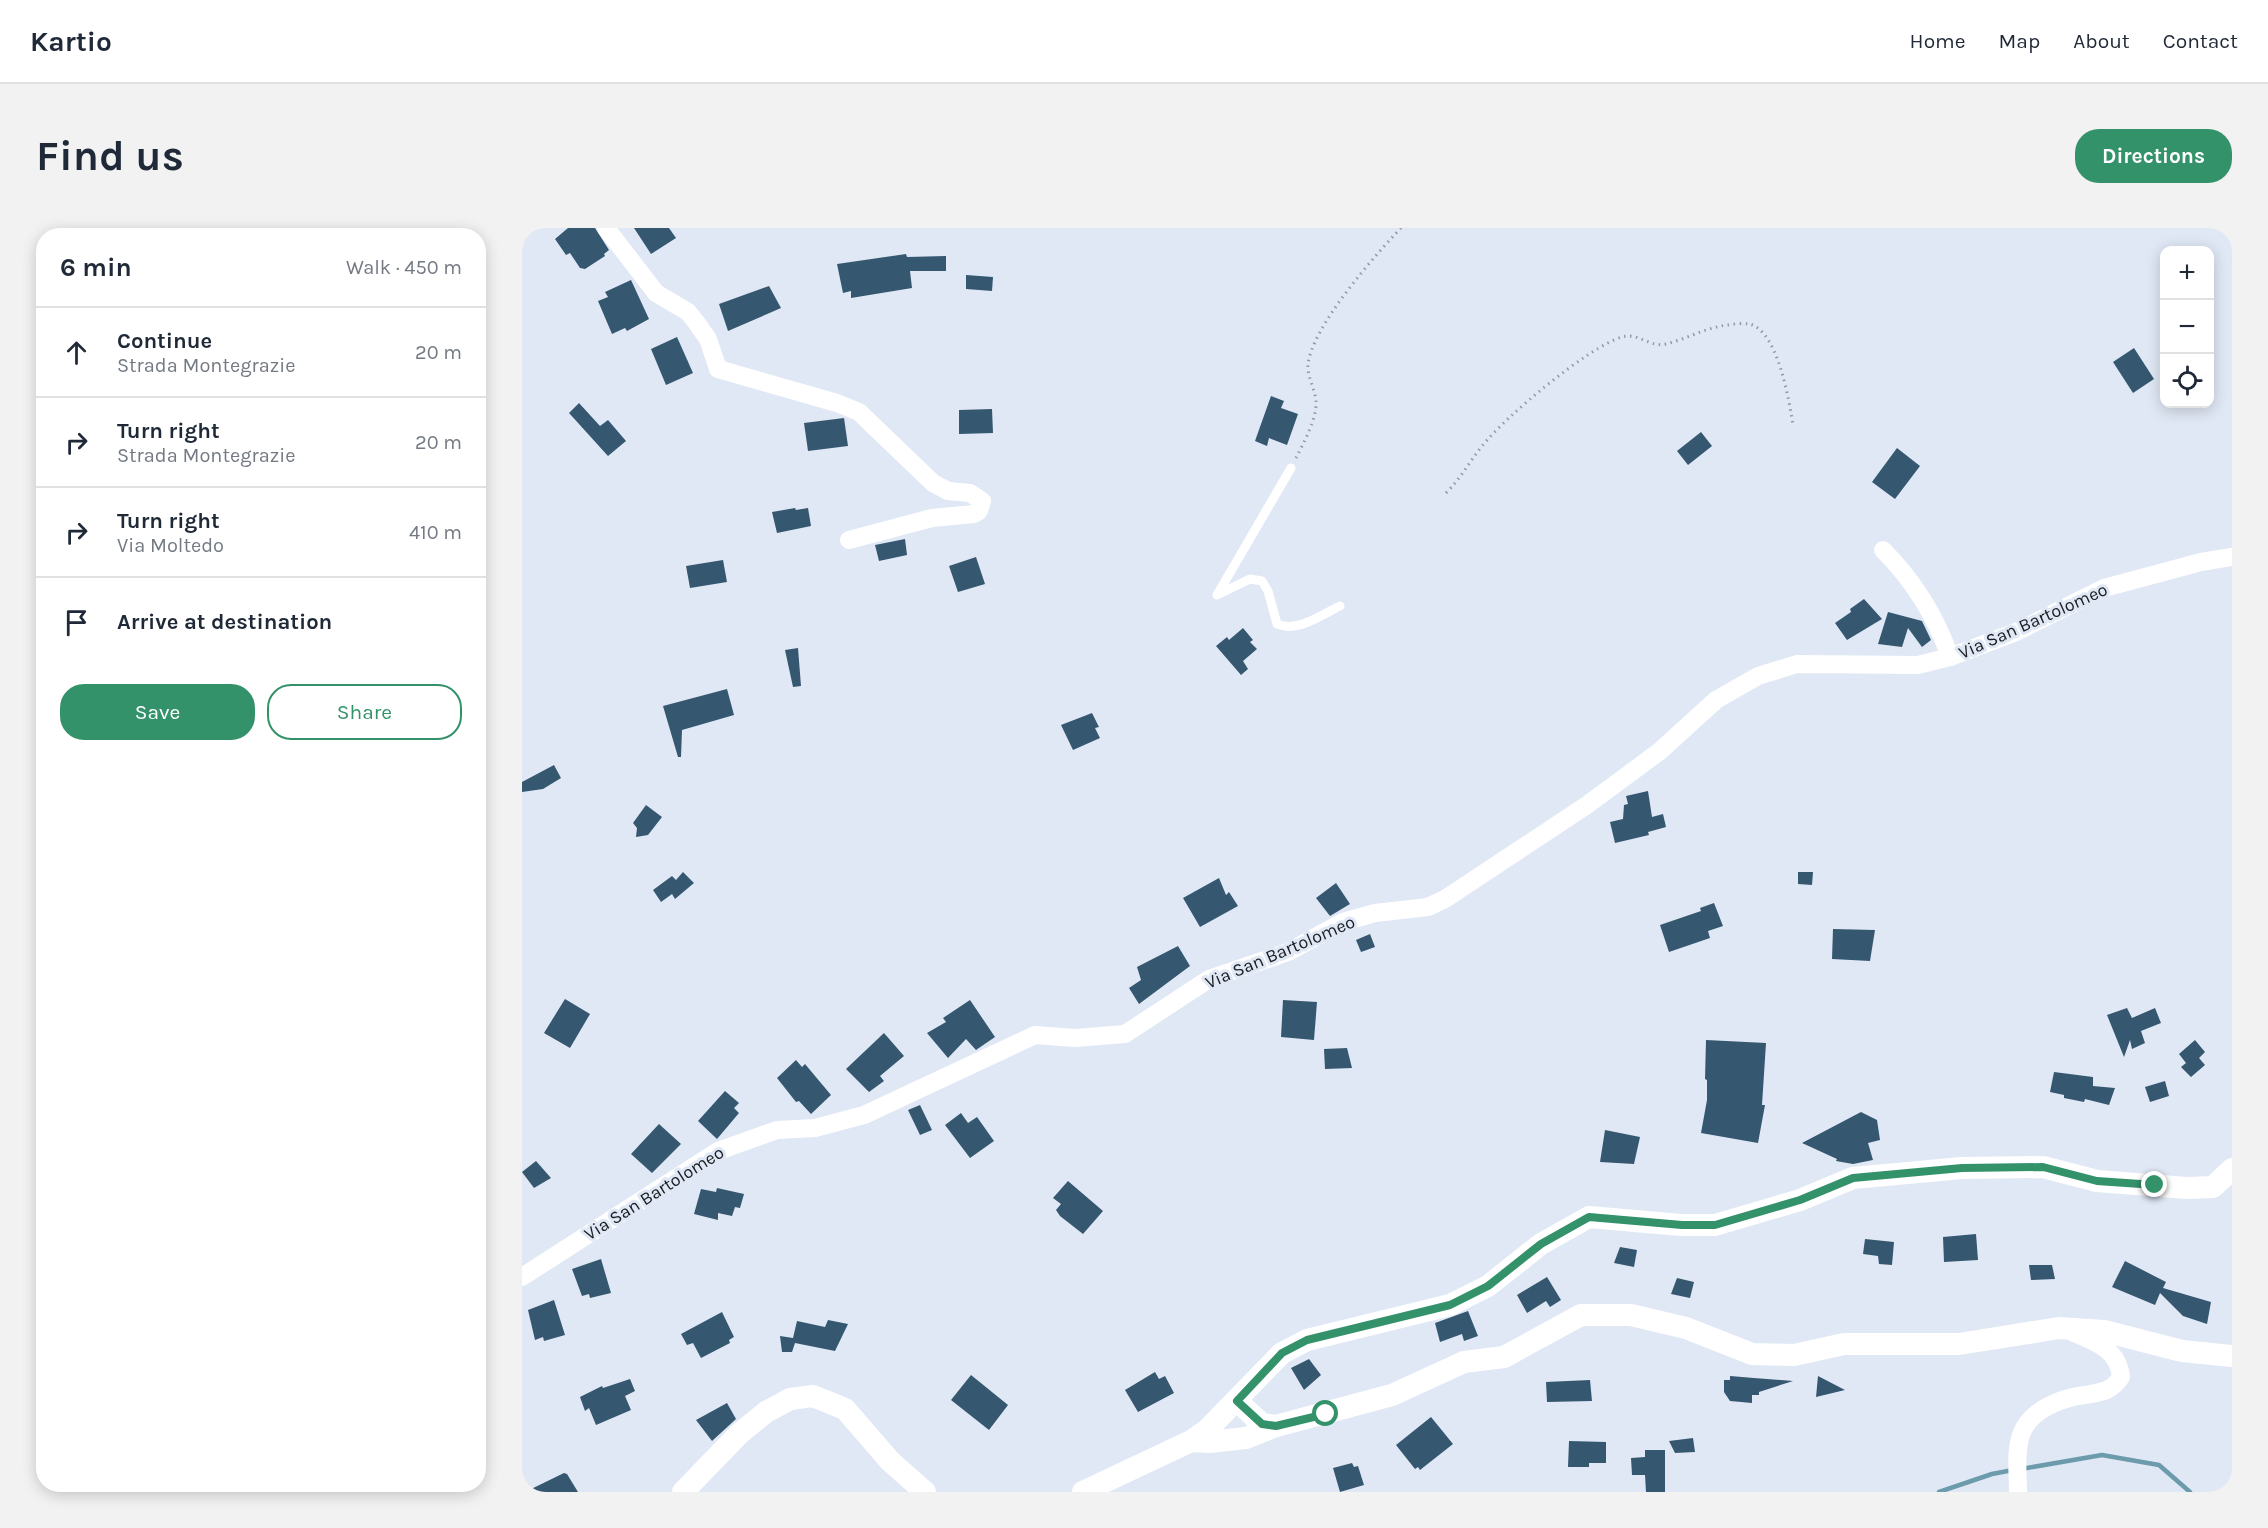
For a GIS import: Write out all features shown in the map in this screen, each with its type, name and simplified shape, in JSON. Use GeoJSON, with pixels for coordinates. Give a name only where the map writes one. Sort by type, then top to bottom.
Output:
{"type":"FeatureCollection","features":[{"type":"Feature","properties":{"kind":"street"},"geometry":{"type":"LineString","coordinates":[[606,228],[656,293],[688,312],[696,322],[708,339],[718,369],[837,403],[859,412],[933,483],[948,491],[970,493],[982,501],[979,511],[974,514],[932,518],[849,540]]}},
{"type":"Feature","properties":{"kind":"street"},"geometry":{"type":"LineString","coordinates":[[1883,550],[1898,565],[1925,603],[1942,633],[1950,657]]}},
{"type":"Feature","properties":{"kind":"street","name":"Via San Bartolomeo"},"geometry":{"type":"LineString","coordinates":[[522,1277],[718,1150],[777,1130],[814,1128],[864,1116],[1035,1035],[1075,1038],[1125,1034],[1209,980],[1288,952],[1343,922],[1375,913],[1428,907],[1445,899],[1587,805],[1660,751],[1716,700],[1758,676],[1797,664],[1918,665],[1950,657],[2016,632],[2104,588],[2201,562],[2232,557]]}},
{"type":"Feature","properties":{"kind":"street"},"geometry":{"type":"LineString","coordinates":[[1083,1492],[1191,1441],[1207,1430],[1282,1353],[1299,1344],[1450,1305],[1488,1286],[1541,1244],[1589,1217],[1682,1225],[1715,1225],[1800,1200],[1853,1178],[1962,1168],[2043,1167],[2097,1181],[2187,1188],[2213,1187],[2232,1169]]}},
{"type":"Feature","properties":{"kind":"street"},"geometry":{"type":"LineString","coordinates":[[1191,1441],[1228,1441],[1246,1438],[1276,1426],[1392,1395],[1464,1362],[1504,1357],[1581,1316],[1631,1315],[1686,1328],[1752,1354],[1783,1355],[1844,1344],[1959,1344],[2059,1328],[2104,1331],[2182,1351],[2232,1356]]}},
{"type":"Feature","properties":{"kind":"street"},"geometry":{"type":"LineString","coordinates":[[2018,1491],[2020,1436],[2031,1418],[2041,1409],[2114,1387],[2121,1377],[2120,1364],[2103,1345],[2059,1328]]}},
{"type":"Feature","properties":{"kind":"street"},"geometry":{"type":"LineString","coordinates":[[683,1492],[739,1434],[766,1412],[790,1399],[813,1396],[845,1409],[890,1461],[925,1492]]}},
{"type":"Feature","properties":{"kind":"street"},"geometry":{"type":"LineString","coordinates":[[1237,1401],[1262,1424],[1276,1426]]}},
{"type":"Feature","properties":{"kind":"lane"},"geometry":{"type":"LineString","coordinates":[[1291,468],[1217,595],[1251,579],[1262,581],[1268,591],[1277,624],[1286,628],[1295,627],[1340,606]]}},
{"type":"Feature","properties":{"kind":"path"},"geometry":{"type":"LineString","coordinates":[[1291,468],[1307,436],[1316,404],[1307,368],[1310,354],[1329,317],[1375,255],[1401,228]]}},
{"type":"Feature","properties":{"kind":"path"},"geometry":{"type":"LineString","coordinates":[[1446,493],[1468,469],[1482,446],[1524,405],[1581,360],[1624,336],[1639,337],[1664,345],[1726,325],[1749,324],[1761,330],[1770,342],[1788,395],[1793,425]]}},
{"type":"Feature","properties":{"kind":"building"},"geometry":{"type":"Polygon","coordinates":[[[568,228],[595,228],[609,250],[604,254],[605,256],[585,269],[580,268],[570,253],[566,255],[555,239],[568,228]]]}},
{"type":"Feature","properties":{"kind":"building"},"geometry":{"type":"Polygon","coordinates":[[[634,228],[669,228],[676,238],[651,254],[634,228]]]}},
{"type":"Feature","properties":{"kind":"building"},"geometry":{"type":"Polygon","coordinates":[[[906,254],[907,257],[946,256],[946,271],[910,271],[912,288],[851,298],[851,291],[843,293],[837,264],[906,254]]]}},
{"type":"Feature","properties":{"kind":"building"},"geometry":{"type":"Polygon","coordinates":[[[966,275],[993,277],[992,291],[966,289],[966,275]]]}},
{"type":"Feature","properties":{"kind":"building"},"geometry":{"type":"Polygon","coordinates":[[[631,280],[649,319],[627,331],[625,328],[612,334],[598,301],[608,297],[605,292],[631,280]]]}},
{"type":"Feature","properties":{"kind":"building"},"geometry":{"type":"Polygon","coordinates":[[[769,286],[781,308],[728,331],[719,304],[769,286]]]}},
{"type":"Feature","properties":{"kind":"building"},"geometry":{"type":"Polygon","coordinates":[[[677,337],[693,373],[666,385],[651,349],[677,337]]]}},
{"type":"Feature","properties":{"kind":"building"},"geometry":{"type":"Polygon","coordinates":[[[2134,348],[2154,379],[2133,393],[2113,362],[2134,348]]]}},
{"type":"Feature","properties":{"kind":"building"},"geometry":{"type":"Polygon","coordinates":[[[1271,396],[1284,401],[1281,408],[1298,414],[1287,445],[1269,438],[1267,446],[1255,441],[1271,396]]]}},
{"type":"Feature","properties":{"kind":"building"},"geometry":{"type":"Polygon","coordinates":[[[579,403],[600,426],[608,420],[626,441],[608,456],[569,413],[579,403]]]}},
{"type":"Feature","properties":{"kind":"building"},"geometry":{"type":"Polygon","coordinates":[[[992,409],[993,433],[959,434],[959,410],[992,409]]]}},
{"type":"Feature","properties":{"kind":"building"},"geometry":{"type":"Polygon","coordinates":[[[844,418],[848,446],[808,451],[804,423],[844,418]]]}},
{"type":"Feature","properties":{"kind":"building"},"geometry":{"type":"Polygon","coordinates":[[[1701,432],[1712,446],[1688,465],[1677,451],[1701,432]]]}},
{"type":"Feature","properties":{"kind":"building"},"geometry":{"type":"Polygon","coordinates":[[[1897,448],[1920,466],[1895,499],[1872,482],[1897,448]]]}},
{"type":"Feature","properties":{"kind":"building"},"geometry":{"type":"Polygon","coordinates":[[[795,508],[796,510],[808,508],[811,526],[777,533],[772,512],[795,508]]]}},
{"type":"Feature","properties":{"kind":"building"},"geometry":{"type":"Polygon","coordinates":[[[905,539],[907,555],[879,561],[875,545],[905,539]]]}},
{"type":"Feature","properties":{"kind":"building"},"geometry":{"type":"Polygon","coordinates":[[[976,557],[985,584],[958,592],[949,566],[976,557]]]}},
{"type":"Feature","properties":{"kind":"building"},"geometry":{"type":"Polygon","coordinates":[[[723,560],[727,582],[690,588],[686,566],[723,560]]]}},
{"type":"Feature","properties":{"kind":"building"},"geometry":{"type":"Polygon","coordinates":[[[1864,599],[1882,619],[1847,640],[1835,623],[1864,599]]]}},
{"type":"Feature","properties":{"kind":"building"},"geometry":{"type":"Polygon","coordinates":[[[1888,612],[1922,621],[1931,640],[1922,647],[1908,628],[1902,647],[1878,644],[1888,612]]]}},
{"type":"Feature","properties":{"kind":"building"},"geometry":{"type":"Polygon","coordinates":[[[1243,628],[1253,640],[1250,642],[1257,649],[1243,661],[1248,669],[1241,675],[1216,646],[1227,637],[1229,640],[1243,628]]]}},
{"type":"Feature","properties":{"kind":"building"},"geometry":{"type":"Polygon","coordinates":[[[798,648],[801,686],[793,687],[785,650],[798,648]]]}},
{"type":"Feature","properties":{"kind":"building"},"geometry":{"type":"Polygon","coordinates":[[[727,689],[734,715],[682,730],[681,757],[678,757],[663,706],[727,689]]]}},
{"type":"Feature","properties":{"kind":"building"},"geometry":{"type":"Polygon","coordinates":[[[1092,713],[1099,727],[1095,728],[1100,738],[1073,750],[1061,725],[1092,713]]]}},
{"type":"Feature","properties":{"kind":"building"},"geometry":{"type":"Polygon","coordinates":[[[554,765],[561,778],[543,789],[522,792],[522,782],[554,765]]]}},
{"type":"Feature","properties":{"kind":"building"},"geometry":{"type":"Polygon","coordinates":[[[1648,791],[1652,817],[1663,814],[1666,827],[1648,832],[1649,835],[1615,843],[1610,822],[1623,819],[1624,805],[1628,804],[1626,796],[1648,791]]]}},
{"type":"Feature","properties":{"kind":"building"},"geometry":{"type":"Polygon","coordinates":[[[646,805],[662,817],[648,835],[636,837],[637,828],[633,823],[646,805]]]}},
{"type":"Feature","properties":{"kind":"building"},"geometry":{"type":"Polygon","coordinates":[[[683,872],[694,883],[675,899],[672,894],[661,902],[653,890],[672,876],[676,880],[683,872]]]}},
{"type":"Feature","properties":{"kind":"building"},"geometry":{"type":"Polygon","coordinates":[[[1798,872],[1813,872],[1812,885],[1798,884],[1798,872]]]}},
{"type":"Feature","properties":{"kind":"building"},"geometry":{"type":"Polygon","coordinates":[[[1219,878],[1226,895],[1229,892],[1238,906],[1200,927],[1183,898],[1219,878]]]}},
{"type":"Feature","properties":{"kind":"building"},"geometry":{"type":"Polygon","coordinates":[[[1336,883],[1350,904],[1330,916],[1316,898],[1336,883]]]}},
{"type":"Feature","properties":{"kind":"building"},"geometry":{"type":"Polygon","coordinates":[[[1714,903],[1723,926],[1708,931],[1710,938],[1669,952],[1660,925],[1701,911],[1700,908],[1714,903]]]}},
{"type":"Feature","properties":{"kind":"building"},"geometry":{"type":"Polygon","coordinates":[[[1833,929],[1875,930],[1870,961],[1832,959],[1833,929]]]}},
{"type":"Feature","properties":{"kind":"building"},"geometry":{"type":"Polygon","coordinates":[[[1370,934],[1375,947],[1361,952],[1356,940],[1370,934]]]}},
{"type":"Feature","properties":{"kind":"building"},"geometry":{"type":"Polygon","coordinates":[[[1178,946],[1190,966],[1139,1004],[1129,988],[1141,980],[1137,967],[1178,946]]]}},
{"type":"Feature","properties":{"kind":"building"},"geometry":{"type":"Polygon","coordinates":[[[565,999],[590,1014],[570,1048],[544,1033],[565,999]]]}},
{"type":"Feature","properties":{"kind":"building"},"geometry":{"type":"Polygon","coordinates":[[[970,1000],[995,1037],[976,1050],[966,1039],[948,1058],[927,1033],[946,1022],[943,1018],[970,1000]]]}},
{"type":"Feature","properties":{"kind":"building"},"geometry":{"type":"Polygon","coordinates":[[[1283,1000],[1317,1002],[1314,1040],[1281,1037],[1283,1000]]]}},
{"type":"Feature","properties":{"kind":"building"},"geometry":{"type":"Polygon","coordinates":[[[2127,1008],[2132,1018],[2155,1008],[2161,1023],[2141,1031],[2145,1043],[2132,1049],[2130,1040],[2124,1057],[2107,1015],[2127,1008]]]}},
{"type":"Feature","properties":{"kind":"building"},"geometry":{"type":"Polygon","coordinates":[[[884,1033],[904,1056],[880,1076],[884,1081],[869,1092],[846,1069],[884,1033]]]}},
{"type":"Feature","properties":{"kind":"building"},"geometry":{"type":"Polygon","coordinates":[[[1706,1040],[1766,1043],[1762,1105],[1765,1105],[1758,1143],[1701,1133],[1707,1100],[1706,1040]]]}},
{"type":"Feature","properties":{"kind":"building"},"geometry":{"type":"Polygon","coordinates":[[[2195,1040],[2205,1052],[2199,1058],[2205,1065],[2191,1077],[2181,1067],[2186,1063],[2179,1054],[2195,1040]]]}},
{"type":"Feature","properties":{"kind":"building"},"geometry":{"type":"Polygon","coordinates":[[[1347,1048],[1352,1068],[1325,1069],[1324,1049],[1347,1048]]]}},
{"type":"Feature","properties":{"kind":"building"},"geometry":{"type":"Polygon","coordinates":[[[796,1060],[802,1067],[805,1064],[831,1095],[811,1114],[799,1101],[796,1102],[777,1078],[796,1060]]]}},
{"type":"Feature","properties":{"kind":"building"},"geometry":{"type":"Polygon","coordinates":[[[2054,1072],[2093,1077],[2093,1086],[2115,1088],[2109,1105],[2085,1099],[2084,1102],[2064,1098],[2064,1095],[2050,1092],[2054,1072]]]}},
{"type":"Feature","properties":{"kind":"building"},"geometry":{"type":"Polygon","coordinates":[[[2165,1081],[2169,1096],[2150,1102],[2145,1087],[2165,1081]]]}},
{"type":"Feature","properties":{"kind":"building"},"geometry":{"type":"Polygon","coordinates":[[[725,1091],[739,1103],[734,1108],[739,1113],[717,1139],[698,1121],[725,1091]]]}},
{"type":"Feature","properties":{"kind":"building"},"geometry":{"type":"Polygon","coordinates":[[[920,1105],[932,1130],[920,1135],[908,1110],[920,1105]]]}},
{"type":"Feature","properties":{"kind":"building"},"geometry":{"type":"Polygon","coordinates":[[[1861,1112],[1877,1120],[1880,1140],[1868,1143],[1873,1160],[1853,1164],[1836,1161],[1837,1159],[1802,1143],[1861,1112]]]}},
{"type":"Feature","properties":{"kind":"building"},"geometry":{"type":"Polygon","coordinates":[[[961,1113],[968,1123],[977,1117],[994,1141],[970,1158],[945,1125],[961,1113]]]}},
{"type":"Feature","properties":{"kind":"building"},"geometry":{"type":"Polygon","coordinates":[[[659,1124],[681,1144],[652,1173],[631,1154],[659,1124]]]}},
{"type":"Feature","properties":{"kind":"building"},"geometry":{"type":"Polygon","coordinates":[[[1605,1130],[1640,1137],[1634,1164],[1600,1162],[1605,1130]]]}},
{"type":"Feature","properties":{"kind":"building"},"geometry":{"type":"Polygon","coordinates":[[[536,1161],[551,1178],[534,1188],[522,1172],[536,1161]]]}},
{"type":"Feature","properties":{"kind":"building"},"geometry":{"type":"Polygon","coordinates":[[[1068,1181],[1103,1211],[1083,1234],[1060,1216],[1056,1210],[1061,1204],[1053,1198],[1068,1181]]]}},
{"type":"Feature","properties":{"kind":"building"},"geometry":{"type":"Polygon","coordinates":[[[717,1188],[744,1194],[740,1208],[735,1207],[732,1216],[718,1213],[718,1220],[694,1214],[701,1189],[716,1192],[717,1188]]]}},
{"type":"Feature","properties":{"kind":"building"},"geometry":{"type":"Polygon","coordinates":[[[1976,1234],[1978,1260],[1944,1262],[1943,1237],[1976,1234]]]}},
{"type":"Feature","properties":{"kind":"building"},"geometry":{"type":"Polygon","coordinates":[[[1865,1239],[1894,1242],[1892,1265],[1879,1264],[1878,1256],[1863,1254],[1865,1239]]]}},
{"type":"Feature","properties":{"kind":"building"},"geometry":{"type":"Polygon","coordinates":[[[1620,1247],[1637,1250],[1634,1267],[1614,1263],[1620,1247]]]}},
{"type":"Feature","properties":{"kind":"building"},"geometry":{"type":"Polygon","coordinates":[[[601,1259],[611,1293],[590,1298],[589,1294],[582,1296],[572,1269],[601,1259]]]}},
{"type":"Feature","properties":{"kind":"building"},"geometry":{"type":"Polygon","coordinates":[[[2125,1261],[2166,1282],[2163,1288],[2211,1302],[2207,1324],[2183,1316],[2160,1293],[2155,1305],[2112,1287],[2125,1261]]]}},
{"type":"Feature","properties":{"kind":"building"},"geometry":{"type":"Polygon","coordinates":[[[2029,1265],[2052,1265],[2055,1279],[2031,1280],[2029,1265]]]}},
{"type":"Feature","properties":{"kind":"building"},"geometry":{"type":"Polygon","coordinates":[[[1547,1277],[1561,1300],[1550,1307],[1546,1301],[1527,1313],[1517,1295],[1547,1277]]]}},
{"type":"Feature","properties":{"kind":"building"},"geometry":{"type":"Polygon","coordinates":[[[1677,1278],[1694,1282],[1690,1298],[1671,1294],[1677,1278]]]}},
{"type":"Feature","properties":{"kind":"building"},"geometry":{"type":"Polygon","coordinates":[[[554,1300],[565,1335],[544,1341],[543,1337],[535,1340],[528,1310],[554,1300]]]}},
{"type":"Feature","properties":{"kind":"building"},"geometry":{"type":"Polygon","coordinates":[[[1468,1311],[1478,1336],[1464,1341],[1462,1334],[1440,1342],[1435,1323],[1468,1311]]]}},
{"type":"Feature","properties":{"kind":"building"},"geometry":{"type":"Polygon","coordinates":[[[722,1312],[734,1337],[729,1340],[730,1343],[701,1358],[693,1343],[687,1345],[681,1334],[722,1312]]]}},
{"type":"Feature","properties":{"kind":"building"},"geometry":{"type":"Polygon","coordinates":[[[828,1320],[848,1324],[835,1351],[795,1343],[792,1352],[782,1352],[780,1336],[793,1338],[797,1321],[825,1327],[828,1320]]]}},
{"type":"Feature","properties":{"kind":"building"},"geometry":{"type":"Polygon","coordinates":[[[1309,1359],[1321,1375],[1304,1390],[1291,1368],[1309,1359]]]}},
{"type":"Feature","properties":{"kind":"building"},"geometry":{"type":"Polygon","coordinates":[[[1155,1372],[1159,1379],[1165,1376],[1174,1393],[1138,1412],[1125,1390],[1155,1372]]]}},
{"type":"Feature","properties":{"kind":"building"},"geometry":{"type":"Polygon","coordinates":[[[971,1375],[1008,1405],[989,1430],[951,1400],[971,1375]]]}},
{"type":"Feature","properties":{"kind":"building"},"geometry":{"type":"Polygon","coordinates":[[[1730,1376],[1793,1381],[1759,1392],[1759,1395],[1752,1395],[1752,1403],[1730,1401],[1724,1392],[1724,1380],[1730,1380],[1730,1376]]]}},
{"type":"Feature","properties":{"kind":"building"},"geometry":{"type":"Polygon","coordinates":[[[1818,1376],[1845,1390],[1816,1397],[1818,1376]]]}},
{"type":"Feature","properties":{"kind":"building"},"geometry":{"type":"Polygon","coordinates":[[[630,1379],[635,1391],[625,1396],[631,1410],[596,1425],[589,1408],[585,1411],[580,1397],[602,1386],[603,1388],[630,1379]]]}},
{"type":"Feature","properties":{"kind":"building"},"geometry":{"type":"Polygon","coordinates":[[[1590,1380],[1592,1401],[1547,1402],[1546,1382],[1590,1380]]]}},
{"type":"Feature","properties":{"kind":"building"},"geometry":{"type":"Polygon","coordinates":[[[727,1403],[736,1419],[712,1441],[696,1420],[727,1403]]]}},
{"type":"Feature","properties":{"kind":"building"},"geometry":{"type":"Polygon","coordinates":[[[1431,1417],[1453,1444],[1420,1470],[1418,1467],[1415,1469],[1396,1445],[1431,1417]]]}},
{"type":"Feature","properties":{"kind":"building"},"geometry":{"type":"Polygon","coordinates":[[[1693,1438],[1695,1452],[1675,1453],[1669,1441],[1693,1438]]]}},
{"type":"Feature","properties":{"kind":"building"},"geometry":{"type":"Polygon","coordinates":[[[1569,1441],[1606,1442],[1606,1463],[1589,1463],[1589,1467],[1568,1467],[1569,1441]]]}},
{"type":"Feature","properties":{"kind":"building"},"geometry":{"type":"Polygon","coordinates":[[[1645,1450],[1665,1450],[1665,1492],[1646,1492],[1645,1475],[1632,1475],[1631,1458],[1645,1457],[1645,1450]]]}},
{"type":"Feature","properties":{"kind":"building"},"geometry":{"type":"Polygon","coordinates":[[[1352,1463],[1354,1467],[1358,1466],[1364,1485],[1340,1492],[1333,1468],[1352,1463]]]}},
{"type":"Feature","properties":{"kind":"building"},"geometry":{"type":"Polygon","coordinates":[[[564,1473],[567,1474],[578,1492],[525,1492],[564,1473]]]}},
{"type":"Feature","properties":{"kind":"waterway"},"geometry":{"type":"LineString","coordinates":[[2021,1469],[2102,1455],[2159,1465],[2190,1492]]}},
{"type":"Feature","properties":{"kind":"waterway"},"geometry":{"type":"LineString","coordinates":[[1939,1492],[1992,1474],[2013,1470]]}},
{"type":"Feature","properties":{"kind":"route"},"geometry":{"type":"LineString","coordinates":[[1326,1414],[1276,1426],[1262,1424],[1237,1401],[1282,1353],[1307,1340],[1450,1305],[1488,1286],[1541,1244],[1589,1217],[1682,1225],[1715,1225],[1735,1221],[1800,1200],[1853,1178],[1962,1168],[2043,1167],[2097,1181],[2155,1185]]}}]}
